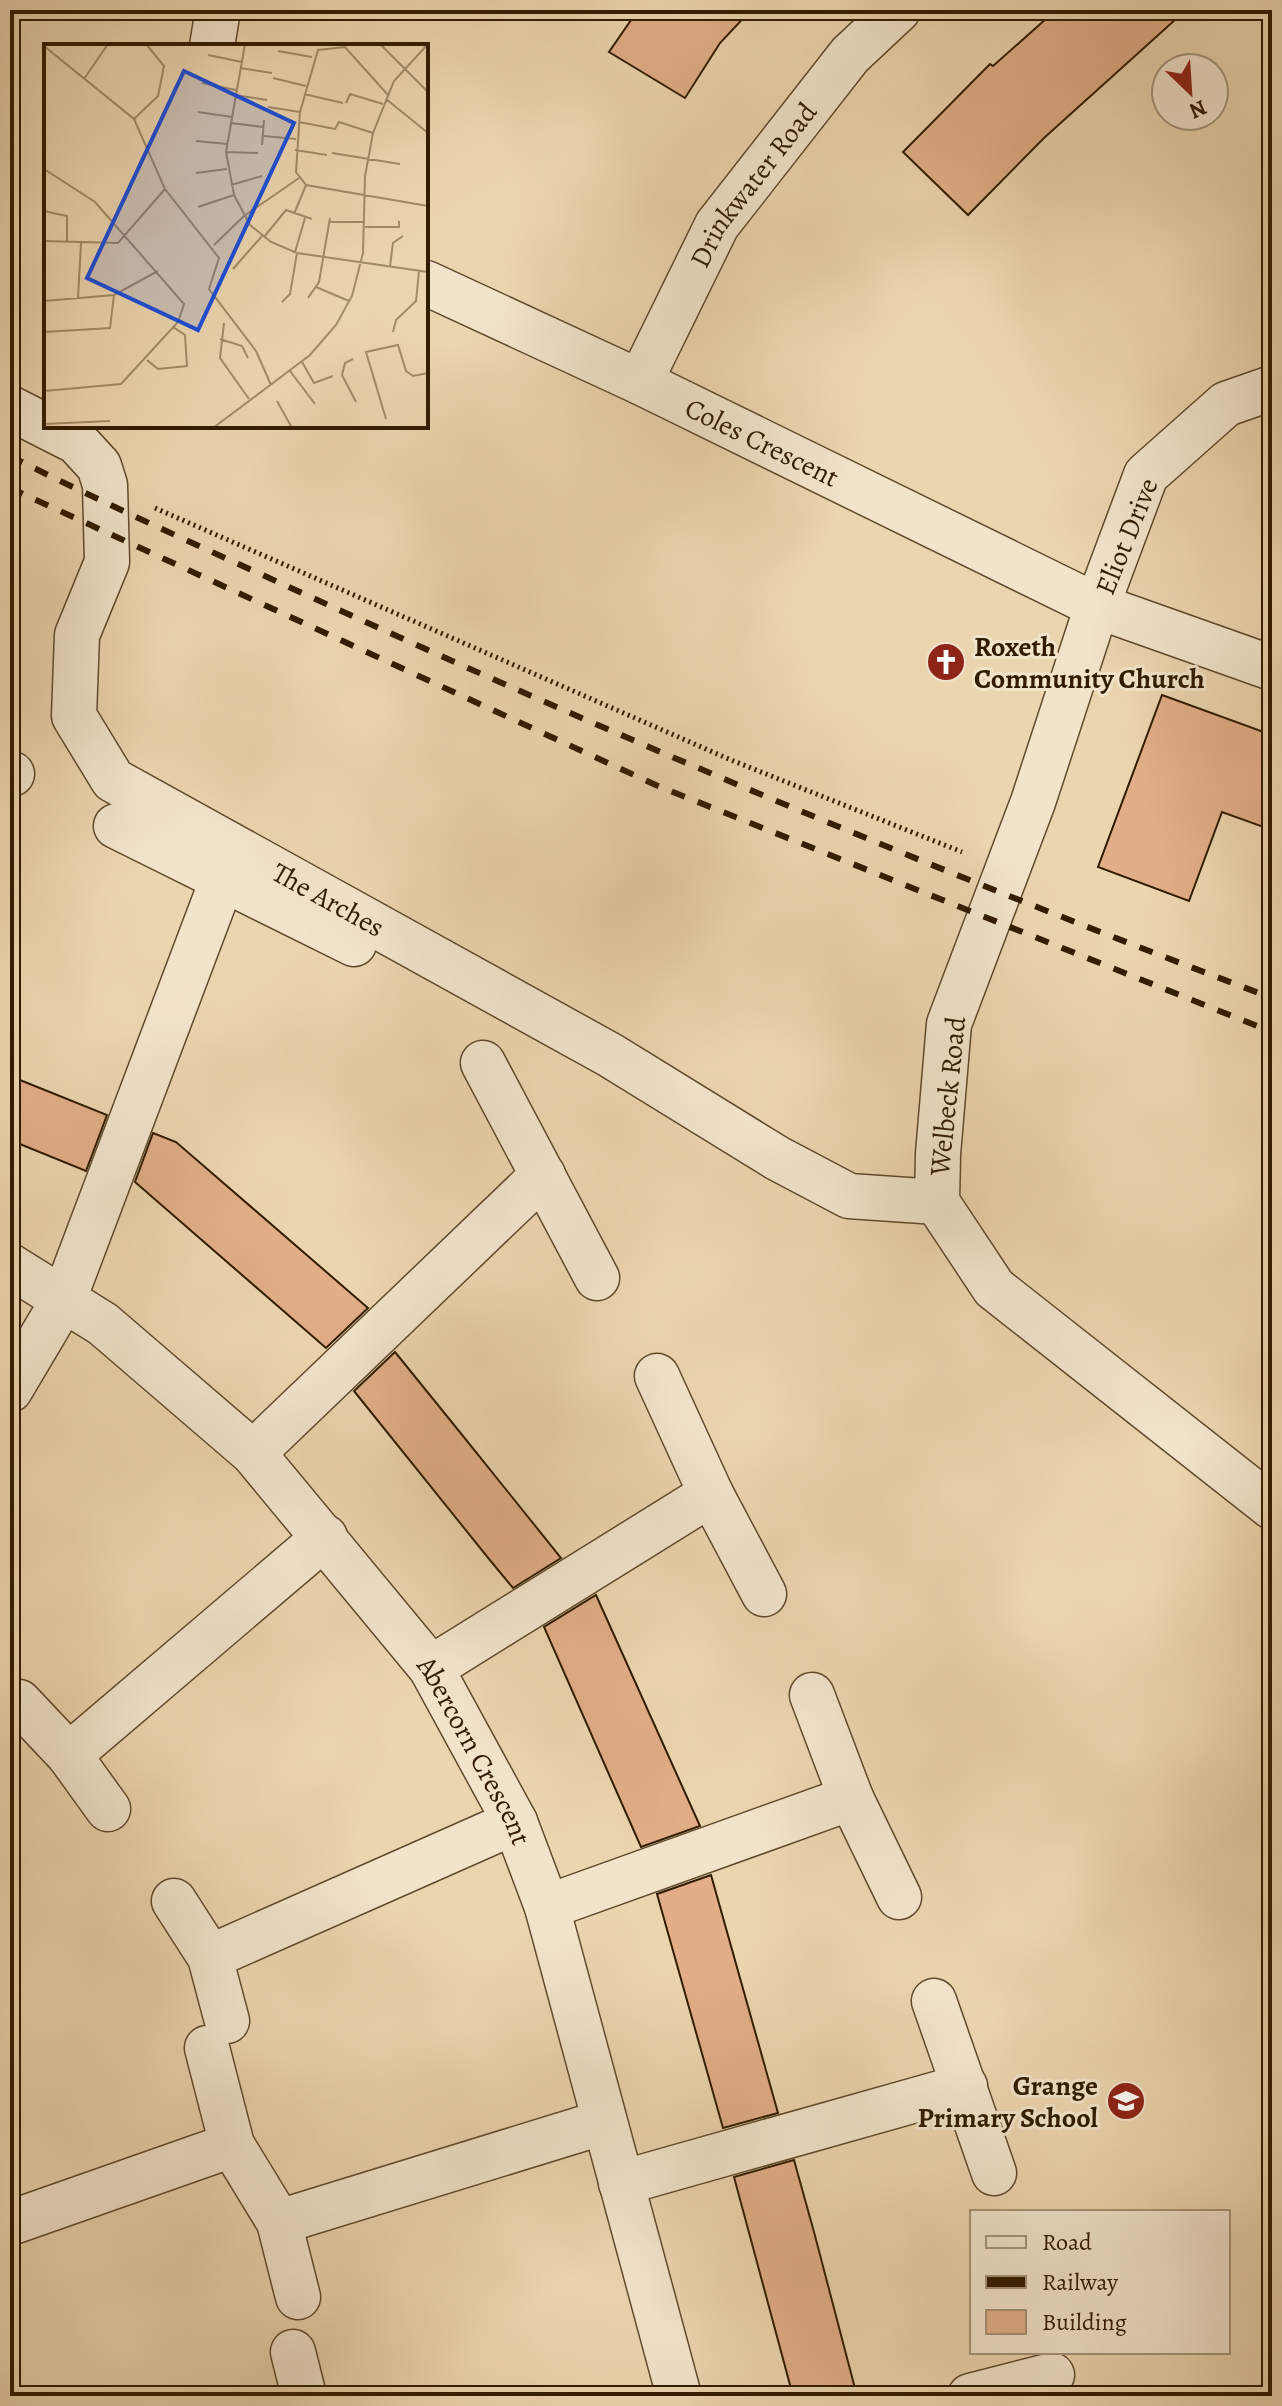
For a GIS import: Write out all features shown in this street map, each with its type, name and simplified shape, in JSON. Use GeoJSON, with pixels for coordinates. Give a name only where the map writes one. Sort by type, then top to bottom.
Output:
{"type":"FeatureCollection","features":[{"type":"Feature","properties":{"kind":"street"},"geometry":{"type":"LineString","coordinates":[[212,44],[218,10]]}},
{"type":"Feature","properties":{"kind":"street","name":"Drinkwater Road"},"geometry":{"type":"LineString","coordinates":[[640,382],[717,225],[850,55],[898,10]]}},
{"type":"Feature","properties":{"kind":"street","name":"Coles Crescent"},"geometry":{"type":"LineString","coordinates":[[428,284],[640,382],[1097,606],[1272,668]]}},
{"type":"Feature","properties":{"kind":"street","name":"Eliot Drive"},"geometry":{"type":"LineString","coordinates":[[1097,606],[1146,475],[1226,404],[1272,388]]}},
{"type":"Feature","properties":{"kind":"street","name":"The Arches"},"geometry":{"type":"LineString","coordinates":[[10,408],[44,425]]}},
{"type":"Feature","properties":{"kind":"street","name":"The Arches"},"geometry":{"type":"LineString","coordinates":[[49,428],[77,442],[99,466],[105,485],[107,562],[77,635],[74,716],[113,780],[610,1055],[777,1158],[849,1196],[937,1202]]}},
{"type":"Feature","properties":{"kind":"street","name":"Welbeck Road"},"geometry":{"type":"LineString","coordinates":[[1097,606],[1008,871],[949,1024],[937,1202],[994,1288],[1272,1507]]}},
{"type":"Feature","properties":{"kind":"street"},"geometry":{"type":"LineString","coordinates":[[116,826],[404,970]]}},
{"type":"Feature","properties":{"kind":"street"},"geometry":{"type":"LineString","coordinates":[[10,1390],[64,1299],[223,878]]}},
{"type":"Feature","properties":{"kind":"street"},"geometry":{"type":"LineString","coordinates":[[483,1063],[597,1278]]}},
{"type":"Feature","properties":{"kind":"street"},"geometry":{"type":"LineString","coordinates":[[253,1453],[543,1175]]}},
{"type":"Feature","properties":{"kind":"street","name":"Abercorn Crescent"},"geometry":{"type":"LineString","coordinates":[[10,1266],[103,1324],[253,1453],[431,1668],[515,1822],[547,1907],[679,2396]]}},
{"type":"Feature","properties":{"kind":"street"},"geometry":{"type":"LineString","coordinates":[[657,1376],[711,1494],[764,1594]]}},
{"type":"Feature","properties":{"kind":"street"},"geometry":{"type":"LineString","coordinates":[[431,1668],[711,1494]]}},
{"type":"Feature","properties":{"kind":"street"},"geometry":{"type":"LineString","coordinates":[[69,1755],[325,1537]]}},
{"type":"Feature","properties":{"kind":"street"},"geometry":{"type":"LineString","coordinates":[[812,1695],[851,1798],[899,1897]]}},
{"type":"Feature","properties":{"kind":"street"},"geometry":{"type":"LineString","coordinates":[[19,1702],[69,1755],[108,1809]]}},
{"type":"Feature","properties":{"kind":"street"},"geometry":{"type":"LineString","coordinates":[[547,1907],[851,1798]]}},
{"type":"Feature","properties":{"kind":"street"},"geometry":{"type":"LineString","coordinates":[[210,1957],[515,1822]]}},
{"type":"Feature","properties":{"kind":"street"},"geometry":{"type":"LineString","coordinates":[[174,1901],[210,1957],[232,2145],[279,2222],[298,2297]]}},
{"type":"Feature","properties":{"kind":"street"},"geometry":{"type":"LineString","coordinates":[[934,2001],[994,2173]]}},
{"type":"Feature","properties":{"kind":"street"},"geometry":{"type":"LineString","coordinates":[[621,2183],[965,2086]]}},
{"type":"Feature","properties":{"kind":"street"},"geometry":{"type":"LineString","coordinates":[[279,2222],[604,2122]]}},
{"type":"Feature","properties":{"kind":"street"},"geometry":{"type":"LineString","coordinates":[[10,2223],[232,2145]]}},
{"type":"Feature","properties":{"kind":"street"},"geometry":{"type":"LineString","coordinates":[[293,2352],[304,2396]]}},
{"type":"Feature","properties":{"kind":"street"},"geometry":{"type":"LineString","coordinates":[[970,2396],[1052,2374]]}},
{"type":"Feature","properties":{"kind":"path"},"geometry":{"type":"LineString","coordinates":[[105,485],[731,760],[1008,871]]}},
{"type":"Feature","properties":{"kind":"building"},"geometry":{"type":"Polygon","coordinates":[[[638,10],[751,10],[720,43],[685,98],[609,52],[638,10]]]}},
{"type":"Feature","properties":{"kind":"building"},"geometry":{"type":"Polygon","coordinates":[[[1056,10],[1186,10],[1044,138],[968,215],[903,152],[990,64],[993,66],[1056,10]]]}},
{"type":"Feature","properties":{"kind":"building"},"geometry":{"type":"Polygon","coordinates":[[[1162,695],[1272,735],[1272,830],[1222,812],[1189,901],[1098,867],[1162,695]]]}},
{"type":"Feature","properties":{"kind":"building"},"geometry":{"type":"Polygon","coordinates":[[[10,1076],[107,1115],[86,1171],[10,1140],[10,1076]]]}},
{"type":"Feature","properties":{"kind":"building"},"geometry":{"type":"Polygon","coordinates":[[[153,1133],[176,1142],[368,1308],[326,1348],[135,1182],[153,1133]]]}},
{"type":"Feature","properties":{"kind":"building"},"geometry":{"type":"Polygon","coordinates":[[[395,1352],[561,1558],[513,1588],[489,1559],[354,1391],[395,1352]]]}},
{"type":"Feature","properties":{"kind":"building"},"geometry":{"type":"Polygon","coordinates":[[[596,1595],[700,1826],[641,1847],[544,1627],[596,1595]]]}},
{"type":"Feature","properties":{"kind":"building"},"geometry":{"type":"Polygon","coordinates":[[[711,1875],[778,2113],[723,2128],[657,1894],[711,1875]]]}},
{"type":"Feature","properties":{"kind":"building"},"geometry":{"type":"Polygon","coordinates":[[[794,2160],[857,2396],[793,2396],[734,2177],[794,2160]]]}},
{"type":"Feature","properties":{"kind":"railway"},"geometry":{"type":"LineString","coordinates":[[10,456],[348,614],[691,765],[1039,908],[1272,998]]}},
{"type":"Feature","properties":{"kind":"railway"},"geometry":{"type":"LineString","coordinates":[[10,488],[658,786],[1272,1032]]}},
{"type":"Feature","properties":{"kind":"place","name":"Roxeth Community Church"},"geometry":{"type":"Point","coordinates":[946,662]}},
{"type":"Feature","properties":{"kind":"place","name":"Grange Primary School"},"geometry":{"type":"Point","coordinates":[1126,2101]}}]}
